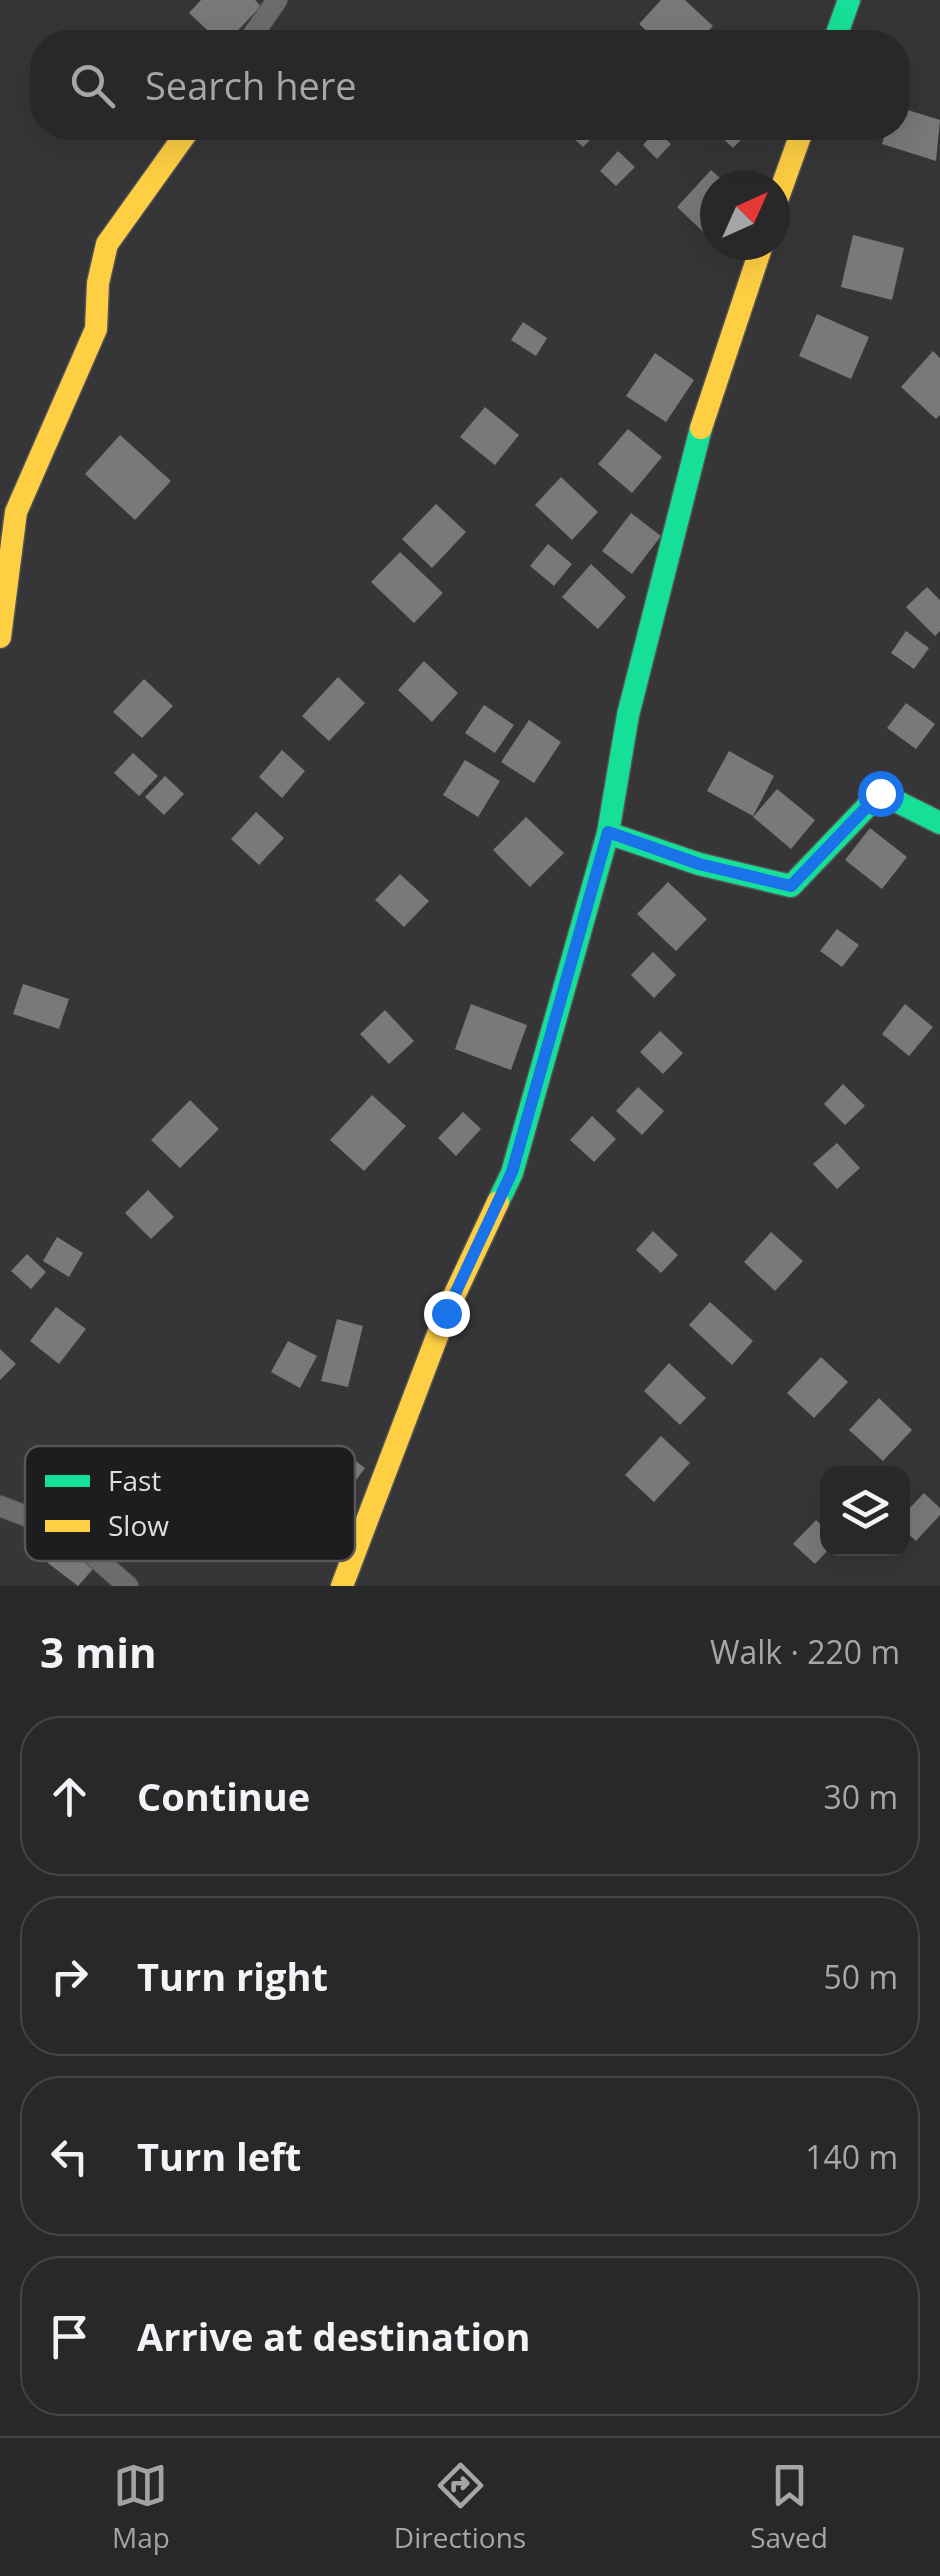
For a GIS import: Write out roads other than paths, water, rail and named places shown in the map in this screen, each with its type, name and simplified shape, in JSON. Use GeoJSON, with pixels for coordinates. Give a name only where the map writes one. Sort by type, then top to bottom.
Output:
{"type":"FeatureCollection","features":[{"type":"Feature","properties":{"kind":"main road"},"geometry":{"type":"LineString","coordinates":[[838,30],[849,0]]}},
{"type":"Feature","properties":{"kind":"main road"},"geometry":{"type":"LineString","coordinates":[[0,637],[16,512],[96,329],[98,283],[107,244],[181,140]]}},
{"type":"Feature","properties":{"kind":"main road"},"geometry":{"type":"LineString","coordinates":[[788,170],[799,140]]}},
{"type":"Feature","properties":{"kind":"main road"},"geometry":{"type":"LineString","coordinates":[[355,1552],[446,1313],[512,1172],[608,832],[628,714],[694,449],[757,260]]}},
{"type":"Feature","properties":{"kind":"main road"},"geometry":{"type":"LineString","coordinates":[[608,832],[699,864],[791,886],[880,793],[940,823]]}},
{"type":"Feature","properties":{"kind":"main road"},"geometry":{"type":"LineString","coordinates":[[342,1586],[352,1561]]}},
{"type":"Feature","properties":{"kind":"street"},"geometry":{"type":"LineString","coordinates":[[256,30],[277,0]]}},
{"type":"Feature","properties":{"kind":"street"},"geometry":{"type":"LineString","coordinates":[[0,1506],[25,1515]]}},
{"type":"Feature","properties":{"kind":"street"},"geometry":{"type":"LineString","coordinates":[[100,1561],[128,1586]]}}]}
